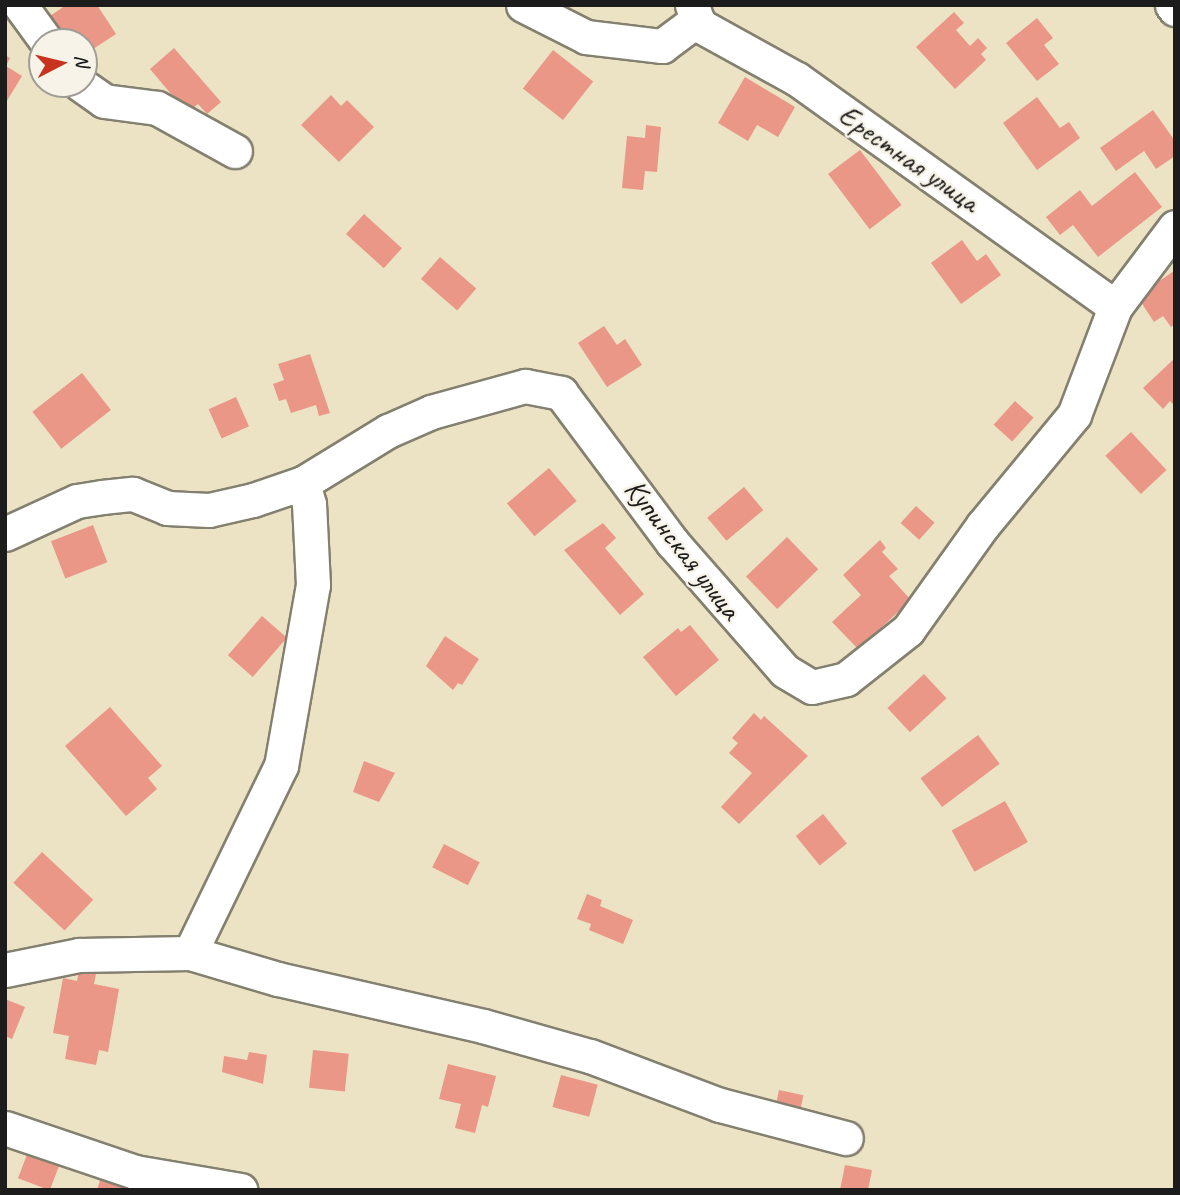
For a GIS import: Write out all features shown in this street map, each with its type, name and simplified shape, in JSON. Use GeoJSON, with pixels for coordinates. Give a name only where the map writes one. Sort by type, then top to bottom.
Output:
{"type":"FeatureCollection","features":[{"type":"Feature","properties":{"kind":"street"},"geometry":{"type":"LineString","coordinates":[[20,5],[37,28]]}},
{"type":"Feature","properties":{"kind":"street","name":"Ерестная улица"},"geometry":{"type":"LineString","coordinates":[[523,5],[586,37],[662,46],[695,13],[900,150],[1115,307]]}},
{"type":"Feature","properties":{"kind":"street"},"geometry":{"type":"LineString","coordinates":[[98,97],[104,101],[157,108],[235,151]]}},
{"type":"Feature","properties":{"kind":"street","name":"Купинская улица"},"geometry":{"type":"LineString","coordinates":[[5,534],[77,501],[133,495],[167,508],[209,510],[303,483],[388,431],[431,412],[525,386],[561,393],[726,608],[785,671],[813,687],[846,679],[908,630],[983,525],[1074,415],[1115,307],[1175,227]]}},
{"type":"Feature","properties":{"kind":"street"},"geometry":{"type":"LineString","coordinates":[[190,953],[281,766],[313,585],[309,504],[303,483]]}},
{"type":"Feature","properties":{"kind":"street"},"geometry":{"type":"LineString","coordinates":[[5,970],[79,955],[190,953],[278,979],[483,1026],[590,1056],[720,1105],[846,1138]]}},
{"type":"Feature","properties":{"kind":"street"},"geometry":{"type":"LineString","coordinates":[[5,1128],[135,1172],[240,1190]]}},
{"type":"Feature","properties":{"kind":"building"},"geometry":{"type":"Polygon","coordinates":[[[66,5],[97,5],[116,34],[98,46],[98,28],[58,28],[50,16],[66,5]]]}},
{"type":"Feature","properties":{"kind":"building"},"geometry":{"type":"Polygon","coordinates":[[[954,12],[964,23],[956,30],[970,46],[978,38],[987,48],[981,54],[986,60],[955,89],[916,47],[954,12]]]}},
{"type":"Feature","properties":{"kind":"building"},"geometry":{"type":"Polygon","coordinates":[[[1037,18],[1053,38],[1044,45],[1059,64],[1037,81],[1006,43],[1037,18]]]}},
{"type":"Feature","properties":{"kind":"building"},"geometry":{"type":"Polygon","coordinates":[[[174,48],[221,102],[207,114],[198,104],[187,113],[150,69],[174,48]]]}},
{"type":"Feature","properties":{"kind":"building"},"geometry":{"type":"Polygon","coordinates":[[[553,50],[593,81],[563,120],[523,89],[553,50]]]}},
{"type":"Feature","properties":{"kind":"building"},"geometry":{"type":"Polygon","coordinates":[[[5,55],[10,58],[6,66],[22,76],[5,104],[5,55]]]}},
{"type":"Feature","properties":{"kind":"building"},"geometry":{"type":"Polygon","coordinates":[[[745,77],[795,107],[778,137],[757,125],[748,141],[718,123],[745,77]]]}},
{"type":"Feature","properties":{"kind":"building"},"geometry":{"type":"Polygon","coordinates":[[[331,95],[341,106],[347,100],[374,127],[339,162],[301,125],[331,95]]]}},
{"type":"Feature","properties":{"kind":"building"},"geometry":{"type":"Polygon","coordinates":[[[1037,97],[1060,128],[1069,122],[1080,138],[1037,170],[1003,123],[1037,97]]]}},
{"type":"Feature","properties":{"kind":"building"},"geometry":{"type":"Polygon","coordinates":[[[1153,110],[1175,141],[1175,156],[1156,169],[1144,151],[1116,171],[1100,148],[1153,110]]]}},
{"type":"Feature","properties":{"kind":"building"},"geometry":{"type":"Polygon","coordinates":[[[646,125],[661,127],[657,172],[645,171],[643,190],[622,188],[627,136],[645,138],[646,125]]]}},
{"type":"Feature","properties":{"kind":"building"},"geometry":{"type":"Polygon","coordinates":[[[860,150],[902,205],[870,229],[828,174],[860,150]]]}},
{"type":"Feature","properties":{"kind":"building"},"geometry":{"type":"Polygon","coordinates":[[[1135,172],[1162,207],[1098,257],[1073,225],[1060,235],[1046,217],[1080,190],[1092,206],[1135,172]]]}},
{"type":"Feature","properties":{"kind":"building"},"geometry":{"type":"Polygon","coordinates":[[[364,214],[402,248],[384,268],[346,234],[364,214]]]}},
{"type":"Feature","properties":{"kind":"building"},"geometry":{"type":"Polygon","coordinates":[[[962,240],[977,261],[986,254],[1001,275],[961,304],[931,263],[962,240]]]}},
{"type":"Feature","properties":{"kind":"building"},"geometry":{"type":"Polygon","coordinates":[[[440,257],[476,288],[457,310],[421,279],[440,257]]]}},
{"type":"Feature","properties":{"kind":"building"},"geometry":{"type":"Polygon","coordinates":[[[1174,271],[1175,324],[1171,327],[1163,316],[1154,322],[1137,296],[1174,271]]]}},
{"type":"Feature","properties":{"kind":"building"},"geometry":{"type":"Polygon","coordinates":[[[604,326],[617,345],[625,339],[642,365],[607,387],[578,343],[604,326]]]}},
{"type":"Feature","properties":{"kind":"building"},"geometry":{"type":"Polygon","coordinates":[[[310,354],[330,413],[319,416],[316,405],[291,413],[286,399],[279,401],[273,384],[284,380],[278,364],[310,354]]]}},
{"type":"Feature","properties":{"kind":"building"},"geometry":{"type":"Polygon","coordinates":[[[1175,358],[1175,406],[1170,401],[1163,409],[1143,388],[1175,358]]]}},
{"type":"Feature","properties":{"kind":"building"},"geometry":{"type":"Polygon","coordinates":[[[82,373],[111,410],[61,449],[32,412],[82,373]]]}},
{"type":"Feature","properties":{"kind":"building"},"geometry":{"type":"Polygon","coordinates":[[[236,397],[249,426],[222,438],[209,409],[236,397]]]}},
{"type":"Feature","properties":{"kind":"building"},"geometry":{"type":"Polygon","coordinates":[[[1015,401],[1034,418],[1012,442],[994,425],[1015,401]]]}},
{"type":"Feature","properties":{"kind":"building"},"geometry":{"type":"Polygon","coordinates":[[[1131,432],[1166,470],[1141,494],[1105,456],[1131,432]]]}},
{"type":"Feature","properties":{"kind":"building"},"geometry":{"type":"Polygon","coordinates":[[[549,468],[577,501],[535,536],[507,503],[549,468]]]}},
{"type":"Feature","properties":{"kind":"building"},"geometry":{"type":"Polygon","coordinates":[[[744,487],[763,510],[727,541],[707,518],[744,487]]]}},
{"type":"Feature","properties":{"kind":"building"},"geometry":{"type":"Polygon","coordinates":[[[916,506],[935,523],[919,540],[901,523],[916,506]]]}},
{"type":"Feature","properties":{"kind":"building"},"geometry":{"type":"Polygon","coordinates":[[[603,523],[616,538],[605,548],[644,594],[620,615],[564,550],[603,523]]]}},
{"type":"Feature","properties":{"kind":"building"},"geometry":{"type":"Polygon","coordinates":[[[93,525],[107,562],[65,578],[51,541],[93,525]]]}},
{"type":"Feature","properties":{"kind":"building"},"geometry":{"type":"Polygon","coordinates":[[[787,537],[818,569],[777,609],[746,577],[787,537]]]}},
{"type":"Feature","properties":{"kind":"building"},"geometry":{"type":"Polygon","coordinates":[[[880,540],[886,548],[882,552],[898,569],[889,576],[911,600],[858,649],[832,622],[861,595],[843,575],[880,540]]]}},
{"type":"Feature","properties":{"kind":"building"},"geometry":{"type":"Polygon","coordinates":[[[262,616],[287,638],[253,677],[228,655],[262,616]]]}},
{"type":"Feature","properties":{"kind":"building"},"geometry":{"type":"Polygon","coordinates":[[[690,625],[719,660],[676,696],[643,657],[678,628],[681,632],[690,625]]]}},
{"type":"Feature","properties":{"kind":"building"},"geometry":{"type":"Polygon","coordinates":[[[445,636],[479,659],[462,685],[458,683],[453,690],[426,666],[445,636]]]}},
{"type":"Feature","properties":{"kind":"building"},"geometry":{"type":"Polygon","coordinates":[[[924,674],[947,698],[910,732],[887,708],[924,674]]]}},
{"type":"Feature","properties":{"kind":"building"},"geometry":{"type":"Polygon","coordinates":[[[110,707],[162,766],[148,778],[157,789],[126,816],[65,746],[110,707]]]}},
{"type":"Feature","properties":{"kind":"building"},"geometry":{"type":"Polygon","coordinates":[[[754,713],[761,720],[764,716],[808,756],[739,824],[721,807],[752,773],[729,753],[738,743],[732,738],[754,713]]]}},
{"type":"Feature","properties":{"kind":"building"},"geometry":{"type":"Polygon","coordinates":[[[978,735],[1000,764],[942,807],[920,778],[978,735]]]}},
{"type":"Feature","properties":{"kind":"building"},"geometry":{"type":"Polygon","coordinates":[[[364,761],[395,773],[379,802],[353,792],[364,761]]]}},
{"type":"Feature","properties":{"kind":"building"},"geometry":{"type":"Polygon","coordinates":[[[1005,801],[1028,842],[974,872],[952,831],[1005,801]]]}},
{"type":"Feature","properties":{"kind":"building"},"geometry":{"type":"Polygon","coordinates":[[[823,814],[847,844],[820,866],[796,836],[823,814]]]}},
{"type":"Feature","properties":{"kind":"building"},"geometry":{"type":"Polygon","coordinates":[[[444,844],[480,862],[468,885],[432,867],[444,844]]]}},
{"type":"Feature","properties":{"kind":"building"},"geometry":{"type":"Polygon","coordinates":[[[42,852],[93,900],[65,930],[13,883],[42,852]]]}},
{"type":"Feature","properties":{"kind":"building"},"geometry":{"type":"Polygon","coordinates":[[[587,894],[602,900],[600,906],[633,920],[623,944],[589,930],[591,924],[577,919],[587,894]]]}},
{"type":"Feature","properties":{"kind":"building"},"geometry":{"type":"Polygon","coordinates":[[[79,970],[96,974],[94,984],[119,989],[108,1052],[99,1050],[96,1065],[65,1059],[69,1036],[53,1033],[63,978],[77,981],[79,970]]]}},
{"type":"Feature","properties":{"kind":"building"},"geometry":{"type":"Polygon","coordinates":[[[5,999],[25,1007],[12,1039],[5,1036],[5,999]]]}},
{"type":"Feature","properties":{"kind":"building"},"geometry":{"type":"Polygon","coordinates":[[[313,1050],[349,1054],[345,1092],[309,1088],[313,1050]]]}},
{"type":"Feature","properties":{"kind":"building"},"geometry":{"type":"Polygon","coordinates":[[[249,1052],[267,1055],[263,1084],[222,1072],[224,1056],[247,1060],[249,1052]]]}},
{"type":"Feature","properties":{"kind":"building"},"geometry":{"type":"Polygon","coordinates":[[[448,1064],[496,1076],[488,1107],[482,1105],[475,1133],[455,1128],[461,1104],[439,1099],[448,1064]]]}},
{"type":"Feature","properties":{"kind":"building"},"geometry":{"type":"Polygon","coordinates":[[[561,1075],[598,1085],[589,1117],[552,1107],[561,1075]]]}},
{"type":"Feature","properties":{"kind":"building"},"geometry":{"type":"Polygon","coordinates":[[[779,1090],[803,1095],[799,1116],[775,1111],[779,1090]]]}},
{"type":"Feature","properties":{"kind":"building"},"geometry":{"type":"Polygon","coordinates":[[[28,1152],[60,1164],[50,1190],[18,1178],[28,1152]]]}},
{"type":"Feature","properties":{"kind":"building"},"geometry":{"type":"Polygon","coordinates":[[[845,1165],[872,1170],[868,1190],[840,1190],[845,1165]]]}},
{"type":"Feature","properties":{"kind":"building"},"geometry":{"type":"Polygon","coordinates":[[[102,1174],[154,1190],[97,1190],[102,1174]]]}}]}
